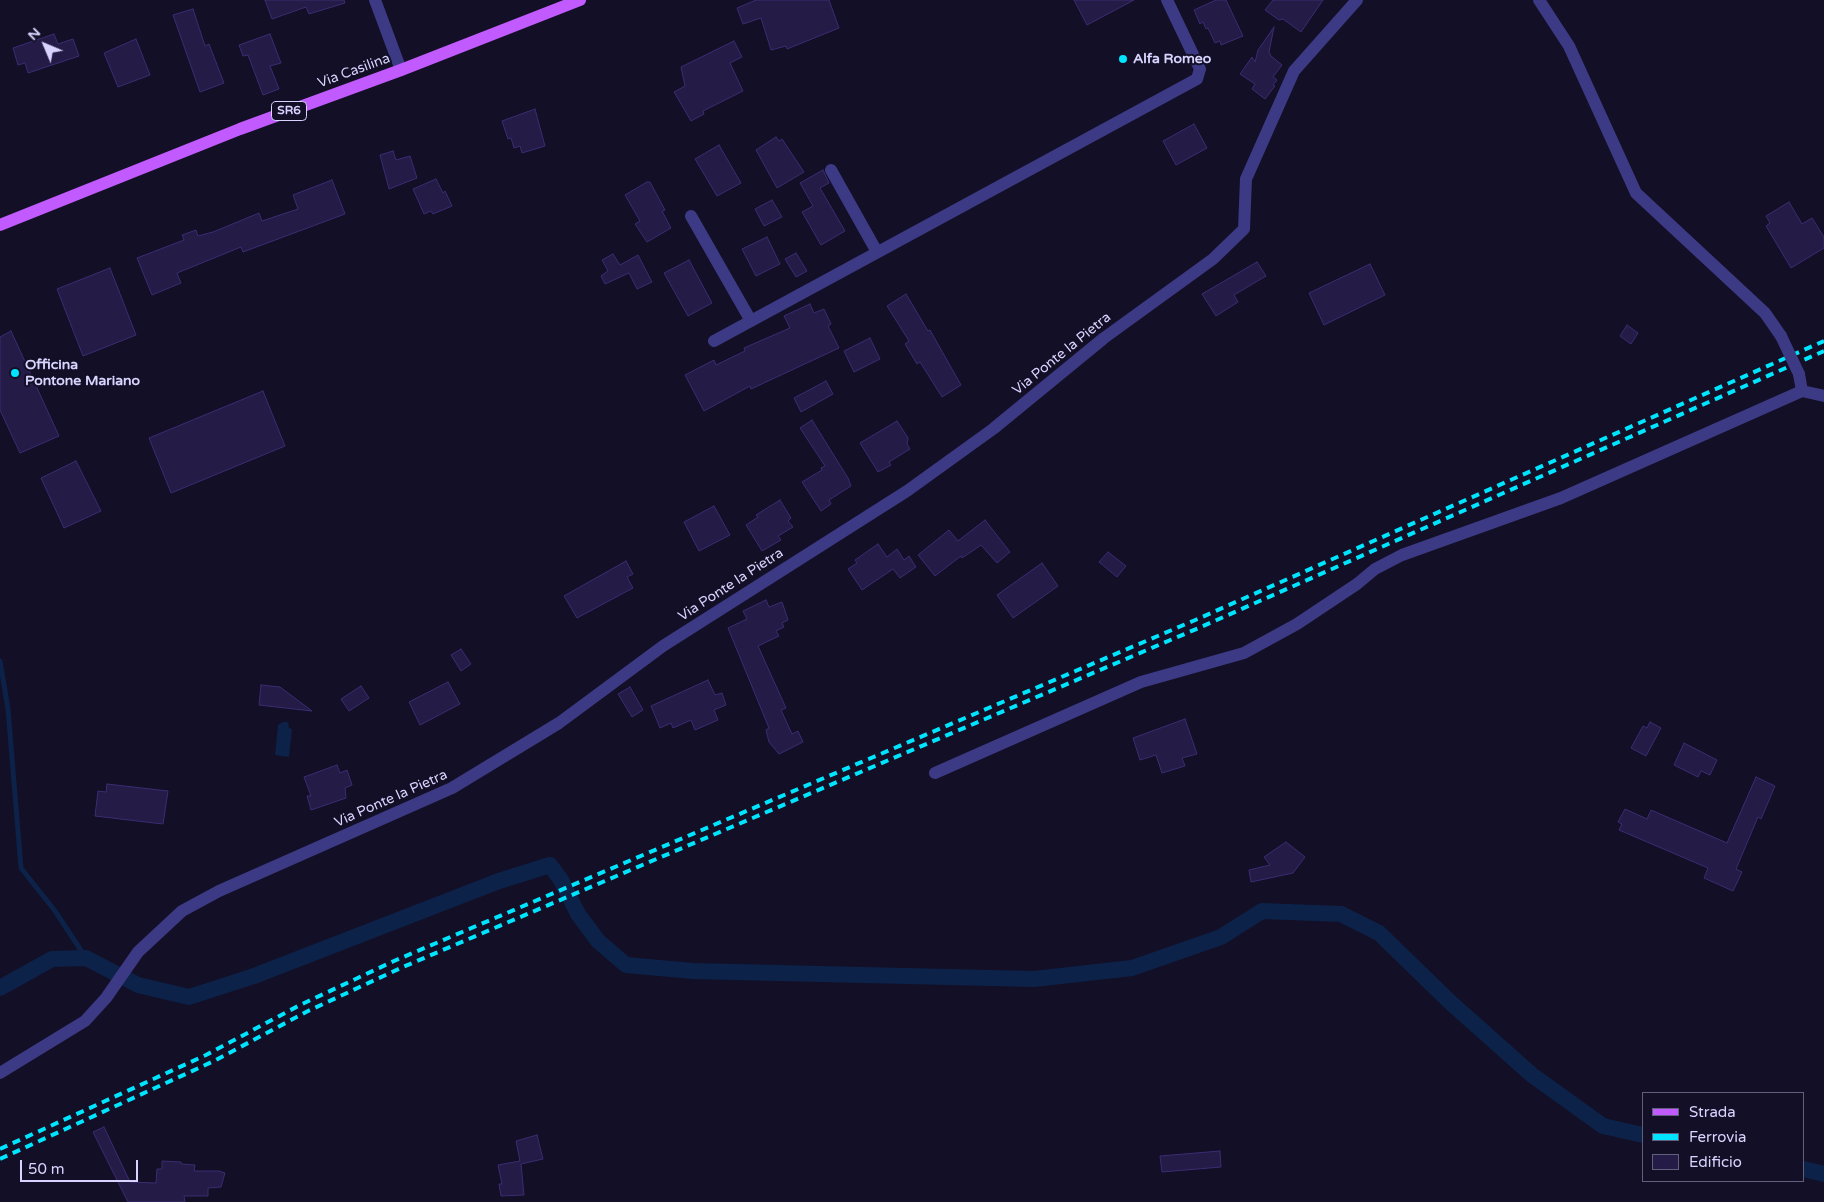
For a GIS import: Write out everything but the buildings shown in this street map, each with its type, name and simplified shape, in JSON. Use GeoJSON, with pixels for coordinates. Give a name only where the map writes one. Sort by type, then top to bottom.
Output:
{"type":"FeatureCollection","features":[{"type":"Feature","properties":{"kind":"main road","name":"Via Casilina"},"geometry":{"type":"LineString","coordinates":[[0,225],[240,129],[401,70],[580,0]]}},
{"type":"Feature","properties":{"kind":"street"},"geometry":{"type":"LineString","coordinates":[[375,0],[401,70]]}},
{"type":"Feature","properties":{"kind":"street"},"geometry":{"type":"LineString","coordinates":[[714,341],[1197,79],[1200,69],[1167,0]]}},
{"type":"Feature","properties":{"kind":"street","name":"Via Ponte la Pietra"},"geometry":{"type":"LineString","coordinates":[[0,1073],[85,1021],[138,952],[182,911],[219,891],[452,788],[559,723],[663,646],[907,491],[993,428],[1104,338],[1213,259],[1244,228],[1246,179],[1294,71],[1357,0]]}},
{"type":"Feature","properties":{"kind":"street"},"geometry":{"type":"LineString","coordinates":[[1539,0],[1569,46],[1636,193],[1765,314],[1781,336],[1799,374],[1802,391]]}},
{"type":"Feature","properties":{"kind":"street"},"geometry":{"type":"LineString","coordinates":[[831,170],[877,252]]}},
{"type":"Feature","properties":{"kind":"street"},"geometry":{"type":"LineString","coordinates":[[691,216],[751,321]]}},
{"type":"Feature","properties":{"kind":"street"},"geometry":{"type":"LineString","coordinates":[[935,773],[1141,682],[1244,653],[1297,624],[1357,584],[1375,569],[1402,555],[1561,498],[1802,391],[1824,396]]}},
{"type":"Feature","properties":{"kind":"water"},"geometry":{"type":"Polygon","coordinates":[[[288,722],[289,728],[292,729],[289,757],[275,755],[278,725],[288,722]]]}},
{"type":"Feature","properties":{"kind":"waterway"},"geometry":{"type":"LineString","coordinates":[[0,661],[8,709],[21,868],[55,911],[86,958]]}},
{"type":"Feature","properties":{"kind":"waterway"},"geometry":{"type":"LineString","coordinates":[[0,988],[52,959],[86,958],[138,985],[189,997],[254,976],[499,881],[550,865],[561,880],[578,914],[598,941],[626,965],[693,971],[1034,979],[1132,968],[1221,937],[1262,911],[1341,914],[1379,933],[1450,1002],[1532,1075],[1603,1126],[1642,1135]]}},
{"type":"Feature","properties":{"kind":"waterway"},"geometry":{"type":"LineString","coordinates":[[1804,1169],[1824,1174]]}},
{"type":"Feature","properties":{"kind":"railway"},"geometry":{"type":"LineString","coordinates":[[0,1149],[206,1055],[300,1005],[394,961],[1193,621],[1824,341]]}},
{"type":"Feature","properties":{"kind":"railway"},"geometry":{"type":"LineString","coordinates":[[0,1159],[214,1061],[308,1011],[403,967],[1201,627],[1824,351]]}},
{"type":"Feature","properties":{"kind":"place","name":"Alfa Romeo"},"geometry":{"type":"Point","coordinates":[1123,59]}},
{"type":"Feature","properties":{"kind":"place","name":"Officina Pontone Mariano"},"geometry":{"type":"Point","coordinates":[15,373]}}]}
